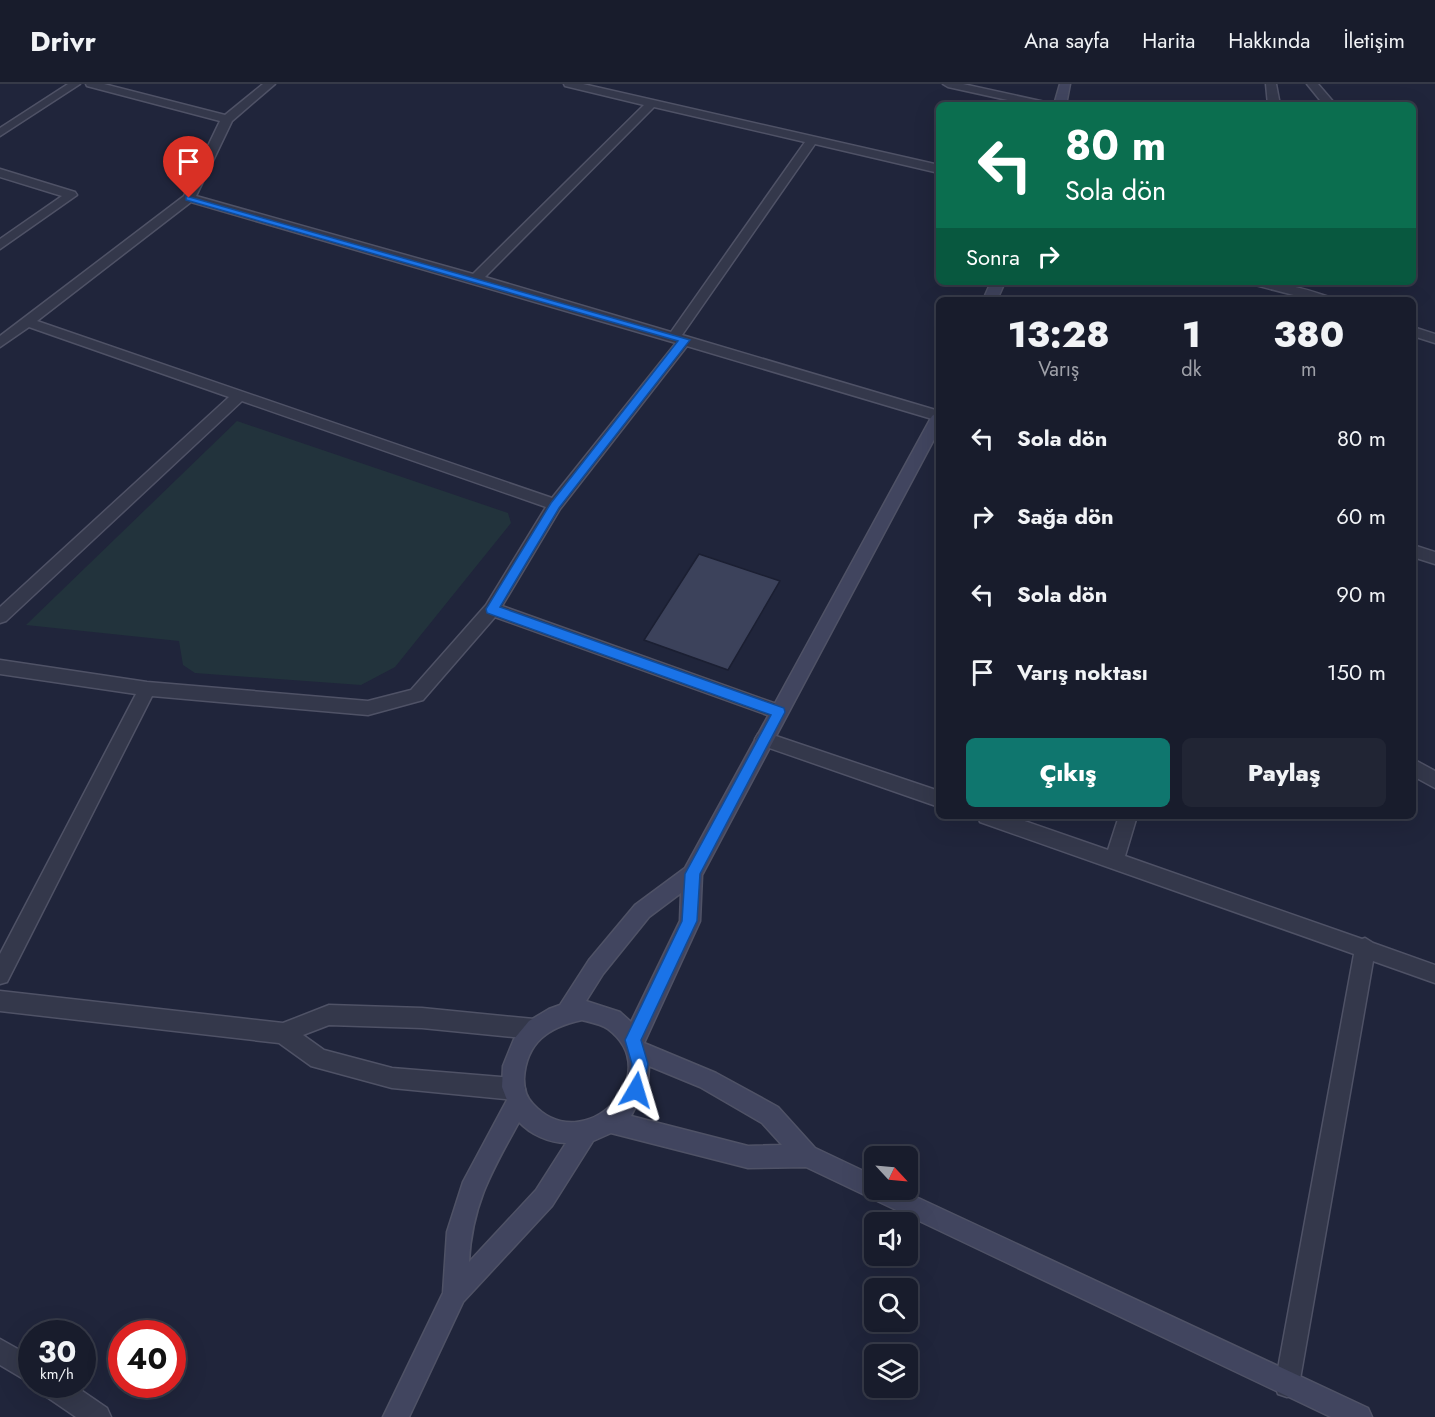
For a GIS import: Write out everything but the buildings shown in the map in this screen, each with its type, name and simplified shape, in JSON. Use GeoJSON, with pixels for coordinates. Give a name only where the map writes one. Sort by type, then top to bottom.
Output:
{"type":"FeatureCollection","features":[{"type":"Feature","properties":{"kind":"street"},"geometry":{"type":"LineString","coordinates":[[0,134],[75,84]]}},
{"type":"Feature","properties":{"kind":"street"},"geometry":{"type":"LineString","coordinates":[[91,84],[227,119]]}},
{"type":"Feature","properties":{"kind":"street"},"geometry":{"type":"LineString","coordinates":[[0,343],[189,198],[227,119],[270,84]]}},
{"type":"Feature","properties":{"kind":"street"},"geometry":{"type":"LineString","coordinates":[[569,84],[936,168]]}},
{"type":"Feature","properties":{"kind":"street"},"geometry":{"type":"LineString","coordinates":[[948,84],[1032,102]]}},
{"type":"Feature","properties":{"kind":"street"},"geometry":{"type":"LineString","coordinates":[[1061,102],[1065,84]]}},
{"type":"Feature","properties":{"kind":"street"},"geometry":{"type":"LineString","coordinates":[[1271,84],[1274,102]]}},
{"type":"Feature","properties":{"kind":"street"},"geometry":{"type":"LineString","coordinates":[[1312,84],[1327,102]]}},
{"type":"Feature","properties":{"kind":"street"},"geometry":{"type":"LineString","coordinates":[[476,279],[652,103]]}},
{"type":"Feature","properties":{"kind":"street"},"geometry":{"type":"LineString","coordinates":[[0,667],[147,689],[368,708],[417,695],[492,609],[555,506],[680,339],[812,140]]}},
{"type":"Feature","properties":{"kind":"street"},"geometry":{"type":"LineString","coordinates":[[0,173],[71,195],[0,245]]}},
{"type":"Feature","properties":{"kind":"street"},"geometry":{"type":"LineString","coordinates":[[189,198],[476,279],[936,415]]}},
{"type":"Feature","properties":{"kind":"street"},"geometry":{"type":"LineString","coordinates":[[1272,285],[1314,297]]}},
{"type":"Feature","properties":{"kind":"street"},"geometry":{"type":"LineString","coordinates":[[27,322],[555,506]]}},
{"type":"Feature","properties":{"kind":"street"},"geometry":{"type":"LineString","coordinates":[[1416,332],[1435,339]]}},
{"type":"Feature","properties":{"kind":"street"},"geometry":{"type":"LineString","coordinates":[[0,618],[239,396]]}},
{"type":"Feature","properties":{"kind":"street"},"geometry":{"type":"LineString","coordinates":[[636,1045],[690,921],[692,874],[936,422]]}},
{"type":"Feature","properties":{"kind":"street"},"geometry":{"type":"LineString","coordinates":[[1416,552],[1435,558]]}},
{"type":"Feature","properties":{"kind":"street"},"geometry":{"type":"LineString","coordinates":[[492,609],[779,712]]}},
{"type":"Feature","properties":{"kind":"street"},"geometry":{"type":"LineString","coordinates":[[0,975],[147,689]]}},
{"type":"Feature","properties":{"kind":"street"},"geometry":{"type":"LineString","coordinates":[[764,738],[936,798]]}},
{"type":"Feature","properties":{"kind":"street"},"geometry":{"type":"LineString","coordinates":[[1416,769],[1435,780]]}},
{"type":"Feature","properties":{"kind":"street"},"geometry":{"type":"LineString","coordinates":[[996,819],[1435,974]]}},
{"type":"Feature","properties":{"kind":"street"},"geometry":{"type":"LineString","coordinates":[[1114,860],[1127,819]]}},
{"type":"Feature","properties":{"kind":"street"},"geometry":{"type":"LineString","coordinates":[[568,1011],[596,967],[642,911],[692,874]]}},
{"type":"Feature","properties":{"kind":"street"},"geometry":{"type":"LineString","coordinates":[[1287,1385],[1365,948]]}},
{"type":"Feature","properties":{"kind":"street"},"geometry":{"type":"LineString","coordinates":[[0,1001],[283,1033],[329,1016],[422,1018],[534,1029]]}},
{"type":"Feature","properties":{"kind":"street"},"geometry":{"type":"LineString","coordinates":[[568,1011],[594,1011],[606,1015],[626,1029],[636,1045],[640,1064],[636,1090],[630,1102],[610,1122],[585,1133],[558,1132],[545,1128],[525,1112],[516,1095],[514,1063],[524,1039],[544,1020],[568,1011]]}},
{"type":"Feature","properties":{"kind":"street"},"geometry":{"type":"LineString","coordinates":[[283,1033],[320,1059],[392,1078],[516,1095]]}},
{"type":"Feature","properties":{"kind":"street"},"geometry":{"type":"LineString","coordinates":[[636,1045],[708,1080],[770,1115],[807,1156],[864,1183]]}},
{"type":"Feature","properties":{"kind":"street"},"geometry":{"type":"LineString","coordinates":[[455,1294],[459,1232],[474,1182],[516,1095]]}},
{"type":"Feature","properties":{"kind":"street"},"geometry":{"type":"LineString","coordinates":[[610,1122],[748,1157],[807,1156]]}},
{"type":"Feature","properties":{"kind":"street"},"geometry":{"type":"LineString","coordinates":[[396,1417],[455,1294],[544,1198],[585,1133]]}},
{"type":"Feature","properties":{"kind":"street"},"geometry":{"type":"LineString","coordinates":[[899,1200],[1359,1417]]}},
{"type":"Feature","properties":{"kind":"street"},"geometry":{"type":"LineString","coordinates":[[0,1351],[18,1363]]}},
{"type":"Feature","properties":{"kind":"street"},"geometry":{"type":"LineString","coordinates":[[70,1398],[98,1417]]}},
{"type":"Feature","properties":{"kind":"shaded area"},"geometry":{"type":"Polygon","coordinates":[[[237,421],[508,513],[511,523],[395,667],[361,685],[195,673],[183,665],[179,641],[26,625],[237,421]]]}},
{"type":"Feature","properties":{"kind":"route"},"geometry":{"type":"LineString","coordinates":[[189,198],[685,340],[555,506],[492,609],[779,712],[692,874],[690,921],[633,1040],[640,1064],[636,1090]]}}]}
